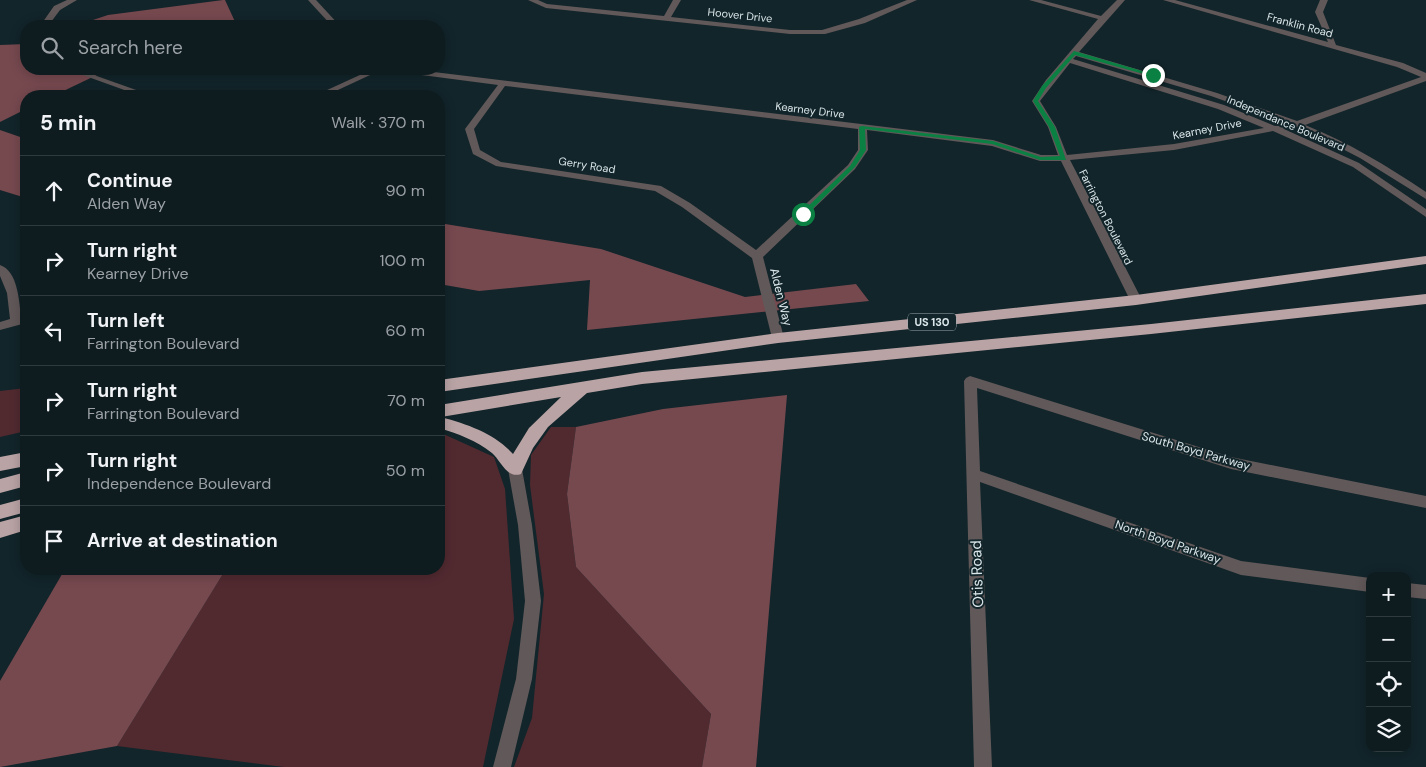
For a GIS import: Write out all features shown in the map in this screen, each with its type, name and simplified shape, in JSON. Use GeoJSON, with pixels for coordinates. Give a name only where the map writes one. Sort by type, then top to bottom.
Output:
{"type":"FeatureCollection","features":[{"type":"Feature","properties":{"kind":"highway","name":"US 130"},"geometry":{"type":"LineString","coordinates":[[445,385],[778,338],[1136,300],[1426,260]]}},
{"type":"Feature","properties":{"kind":"highway","name":"US 130"},"geometry":{"type":"LineString","coordinates":[[445,410],[586,386],[671,375],[1151,329],[1426,298]]}},
{"type":"Feature","properties":{"kind":"highway"},"geometry":{"type":"LineString","coordinates":[[445,424],[479,435],[490,441],[500,448],[516,469],[534,432],[552,413],[586,386]]}},
{"type":"Feature","properties":{"kind":"highway"},"geometry":{"type":"LineString","coordinates":[[0,464],[20,460]]}},
{"type":"Feature","properties":{"kind":"highway"},"geometry":{"type":"LineString","coordinates":[[0,486],[20,481]]}},
{"type":"Feature","properties":{"kind":"highway"},"geometry":{"type":"LineString","coordinates":[[0,512],[20,507]]}},
{"type":"Feature","properties":{"kind":"highway"},"geometry":{"type":"LineString","coordinates":[[0,530],[20,525]]}},
{"type":"Feature","properties":{"kind":"street"},"geometry":{"type":"LineString","coordinates":[[48,20],[57,8],[73,0]]}},
{"type":"Feature","properties":{"kind":"street"},"geometry":{"type":"LineString","coordinates":[[312,0],[330,20]]}},
{"type":"Feature","properties":{"kind":"street","name":"Hoover Drive"},"geometry":{"type":"LineString","coordinates":[[532,0],[546,6],[790,32],[822,32],[862,21],[913,0]]}},
{"type":"Feature","properties":{"kind":"street"},"geometry":{"type":"LineString","coordinates":[[667,18],[677,0]]}},
{"type":"Feature","properties":{"kind":"street"},"geometry":{"type":"LineString","coordinates":[[1033,0],[1101,18]]}},
{"type":"Feature","properties":{"kind":"street","name":"Farrington Boulevard"},"geometry":{"type":"LineString","coordinates":[[1120,0],[1101,18],[1044,87],[1036,101],[1052,127],[1064,158],[1136,300]]}},
{"type":"Feature","properties":{"kind":"street","name":"Franklin Road"},"geometry":{"type":"LineString","coordinates":[[1166,0],[1400,65],[1426,77]]}},
{"type":"Feature","properties":{"kind":"street"},"geometry":{"type":"LineString","coordinates":[[1324,0],[1319,12],[1333,46]]}},
{"type":"Feature","properties":{"kind":"street"},"geometry":{"type":"LineString","coordinates":[[1071,56],[1238,102],[1298,124],[1376,163],[1426,196]]}},
{"type":"Feature","properties":{"kind":"street","name":"Independance Boulevard"},"geometry":{"type":"LineString","coordinates":[[1071,56],[1221,107],[1273,128],[1356,165],[1426,214]]}},
{"type":"Feature","properties":{"kind":"street"},"geometry":{"type":"LineString","coordinates":[[88,75],[131,90]]}},
{"type":"Feature","properties":{"kind":"street"},"geometry":{"type":"LineString","coordinates":[[332,90],[365,75]]}},
{"type":"Feature","properties":{"kind":"street","name":"Kearney Drive"},"geometry":{"type":"LineString","coordinates":[[438,75],[993,143],[1040,158],[1064,158],[1174,147],[1298,124],[1426,77]]}},
{"type":"Feature","properties":{"kind":"street","name":"Gerry Road"},"geometry":{"type":"LineString","coordinates":[[503,83],[470,129],[476,152],[499,164],[658,188],[686,205],[757,256]]}},
{"type":"Feature","properties":{"kind":"street","name":"Alden Way"},"geometry":{"type":"LineString","coordinates":[[778,338],[757,256],[852,167],[863,150],[862,127]]}},
{"type":"Feature","properties":{"kind":"street"},"geometry":{"type":"LineString","coordinates":[[0,268],[7,278],[20,317]]}},
{"type":"Feature","properties":{"kind":"street"},"geometry":{"type":"LineString","coordinates":[[0,326],[20,320]]}},
{"type":"Feature","properties":{"kind":"street","name":"Otis Road"},"geometry":{"type":"LineString","coordinates":[[970,381],[983,767]]}},
{"type":"Feature","properties":{"kind":"street","name":"South Boyd Parkway"},"geometry":{"type":"LineString","coordinates":[[970,381],[1231,463],[1426,502]]}},
{"type":"Feature","properties":{"kind":"street"},"geometry":{"type":"LineString","coordinates":[[502,767],[524,679],[532,601],[525,524],[516,469]]}},
{"type":"Feature","properties":{"kind":"street","name":"North Boyd Parkway"},"geometry":{"type":"LineString","coordinates":[[973,474],[1241,568],[1366,584]]}},
{"type":"Feature","properties":{"kind":"street"},"geometry":{"type":"LineString","coordinates":[[1411,590],[1426,592]]}},
{"type":"Feature","properties":{"kind":"shaded area"},"geometry":{"type":"Polygon","coordinates":[[[225,0],[234,20],[93,20],[108,15],[225,0]]]}},
{"type":"Feature","properties":{"kind":"shaded area"},"geometry":{"type":"Polygon","coordinates":[[[20,44],[20,75],[97,75],[66,90],[20,90],[20,112],[0,122],[0,45],[20,44]]]}},
{"type":"Feature","properties":{"kind":"shaded area"},"geometry":{"type":"Polygon","coordinates":[[[0,130],[20,137],[20,196],[0,190],[0,130]]]}},
{"type":"Feature","properties":{"kind":"shaded area"},"geometry":{"type":"Polygon","coordinates":[[[445,224],[601,249],[745,297],[856,284],[869,301],[587,330],[590,280],[479,291],[445,285],[445,224]]]}},
{"type":"Feature","properties":{"kind":"shaded area"},"geometry":{"type":"Polygon","coordinates":[[[20,389],[20,432],[0,437],[0,391],[20,389]]]}},
{"type":"Feature","properties":{"kind":"shaded area"},"geometry":{"type":"Polygon","coordinates":[[[787,395],[756,767],[702,767],[711,714],[576,567],[567,494],[576,427],[663,409],[787,395]]]}},
{"type":"Feature","properties":{"kind":"shaded area"},"geometry":{"type":"Polygon","coordinates":[[[551,427],[576,427],[567,494],[576,567],[711,714],[702,767],[514,767],[532,718],[544,594],[530,485],[531,455],[551,427]]]}},
{"type":"Feature","properties":{"kind":"shaded area"},"geometry":{"type":"Polygon","coordinates":[[[445,435],[494,457],[505,489],[514,619],[483,767],[284,767],[117,746],[222,575],[445,575],[445,435]]]}},
{"type":"Feature","properties":{"kind":"shaded area"},"geometry":{"type":"Polygon","coordinates":[[[62,575],[222,575],[117,746],[0,767],[0,681],[62,575]]]}},
{"type":"Feature","properties":{"kind":"route"},"geometry":{"type":"LineString","coordinates":[[803,214],[852,167],[863,150],[862,127],[993,143],[1040,158],[1064,158],[1052,127],[1036,101],[1044,87],[1074,53],[1153,75]]}}]}
